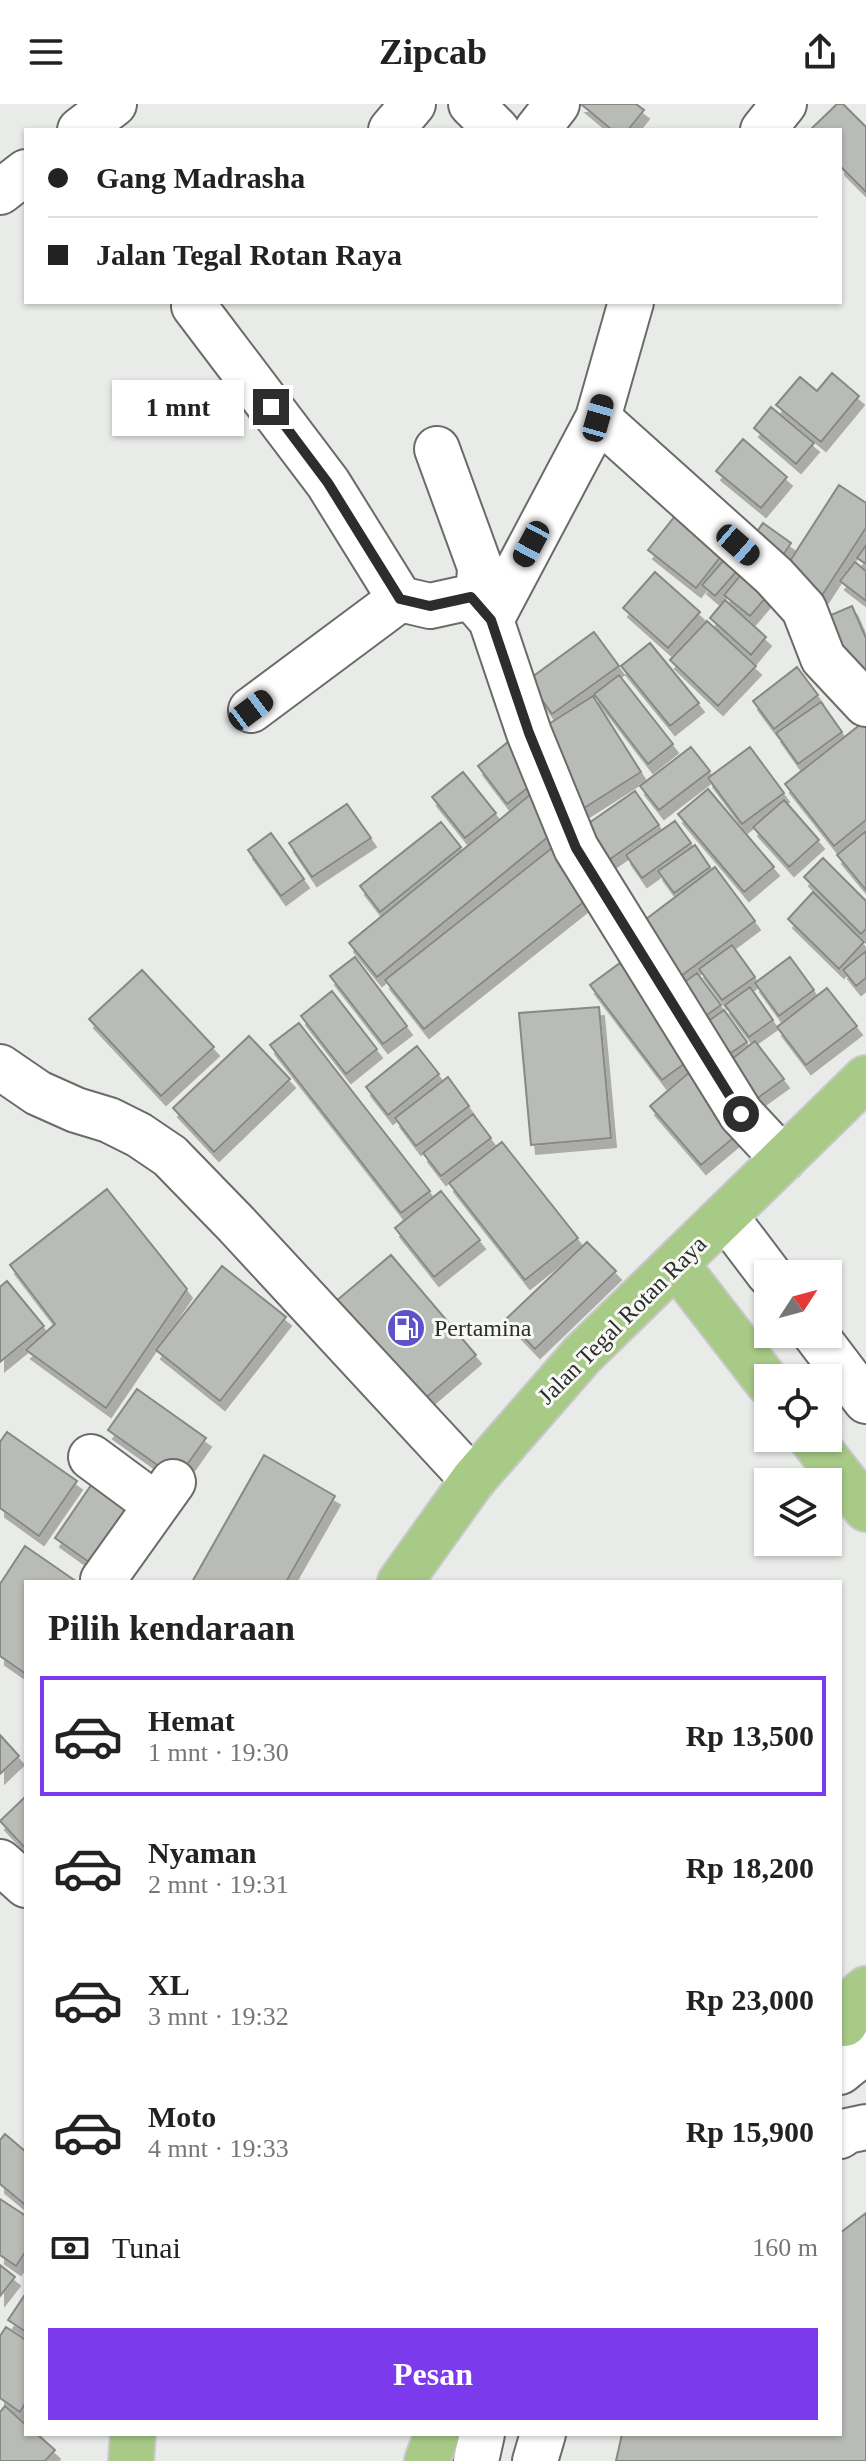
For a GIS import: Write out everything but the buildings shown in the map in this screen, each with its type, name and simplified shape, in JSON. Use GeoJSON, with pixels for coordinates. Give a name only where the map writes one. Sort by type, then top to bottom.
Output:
{"type":"FeatureCollection","features":[{"type":"Feature","properties":{"kind":"main road","name":"Jalan Tegal Rotan Raya"},"geometry":{"type":"LineString","coordinates":[[401,1580],[473,1480],[582,1355],[866,1078]]}},
{"type":"Feature","properties":{"kind":"main road"},"geometry":{"type":"LineString","coordinates":[[676,1264],[754,1365]]}},
{"type":"Feature","properties":{"kind":"main road"},"geometry":{"type":"LineString","coordinates":[[822,1452],[866,1509]]}},
{"type":"Feature","properties":{"kind":"main road"},"geometry":{"type":"LineString","coordinates":[[131,2461],[133,2436]]}},
{"type":"Feature","properties":{"kind":"main road"},"geometry":{"type":"LineString","coordinates":[[427,2461],[436,2436]]}},
{"type":"Feature","properties":{"kind":"street"},"geometry":{"type":"LineString","coordinates":[[83,128],[114,104]]}},
{"type":"Feature","properties":{"kind":"street"},"geometry":{"type":"LineString","coordinates":[[393,128],[413,104]]}},
{"type":"Feature","properties":{"kind":"street"},"geometry":{"type":"LineString","coordinates":[[471,104],[495,128]]}},
{"type":"Feature","properties":{"kind":"street"},"geometry":{"type":"LineString","coordinates":[[539,128],[557,104]]}},
{"type":"Feature","properties":{"kind":"street"},"geometry":{"type":"LineString","coordinates":[[765,128],[784,104]]}},
{"type":"Feature","properties":{"kind":"street"},"geometry":{"type":"LineString","coordinates":[[0,192],[24,174]]}},
{"type":"Feature","properties":{"kind":"street"},"geometry":{"type":"LineString","coordinates":[[481,608],[598,418],[630,304]]}},
{"type":"Feature","properties":{"kind":"street"},"geometry":{"type":"LineString","coordinates":[[194,306],[328,483],[400,599],[430,606],[481,608]]}},
{"type":"Feature","properties":{"kind":"street"},"geometry":{"type":"LineString","coordinates":[[598,418],[774,576],[804,609],[823,658],[866,704]]}},
{"type":"Feature","properties":{"kind":"street"},"geometry":{"type":"LineString","coordinates":[[437,449],[480,567],[481,608],[576,848],[741,1114],[783,1159]]}},
{"type":"Feature","properties":{"kind":"street"},"geometry":{"type":"LineString","coordinates":[[251,710],[400,599]]}},
{"type":"Feature","properties":{"kind":"street"},"geometry":{"type":"LineString","coordinates":[[0,1067],[38,1093],[109,1120],[170,1156],[473,1480]]}},
{"type":"Feature","properties":{"kind":"street"},"geometry":{"type":"LineString","coordinates":[[725,1216],[758,1260]]}},
{"type":"Feature","properties":{"kind":"street"},"geometry":{"type":"LineString","coordinates":[[826,1348],[866,1401]]}},
{"type":"Feature","properties":{"kind":"street"},"geometry":{"type":"LineString","coordinates":[[91,1457],[164,1493],[103,1580]]}},
{"type":"Feature","properties":{"kind":"street"},"geometry":{"type":"LineString","coordinates":[[0,1862],[24,1883]]}},
{"type":"Feature","properties":{"kind":"street"},"geometry":{"type":"LineString","coordinates":[[842,2066],[858,2022]]}},
{"type":"Feature","properties":{"kind":"street"},"geometry":{"type":"LineString","coordinates":[[842,2135],[866,2127]]}},
{"type":"Feature","properties":{"kind":"street"},"geometry":{"type":"LineString","coordinates":[[476,2461],[482,2436]]}},
{"type":"Feature","properties":{"kind":"place","name":"Pertamina"},"geometry":{"type":"Point","coordinates":[406,1328]}},
{"type":"Feature","properties":{"kind":"route"},"geometry":{"type":"LineString","coordinates":[[271,407],[328,483],[400,599],[430,606],[471,597],[491,620],[529,733],[576,848],[741,1114]]}}]}
